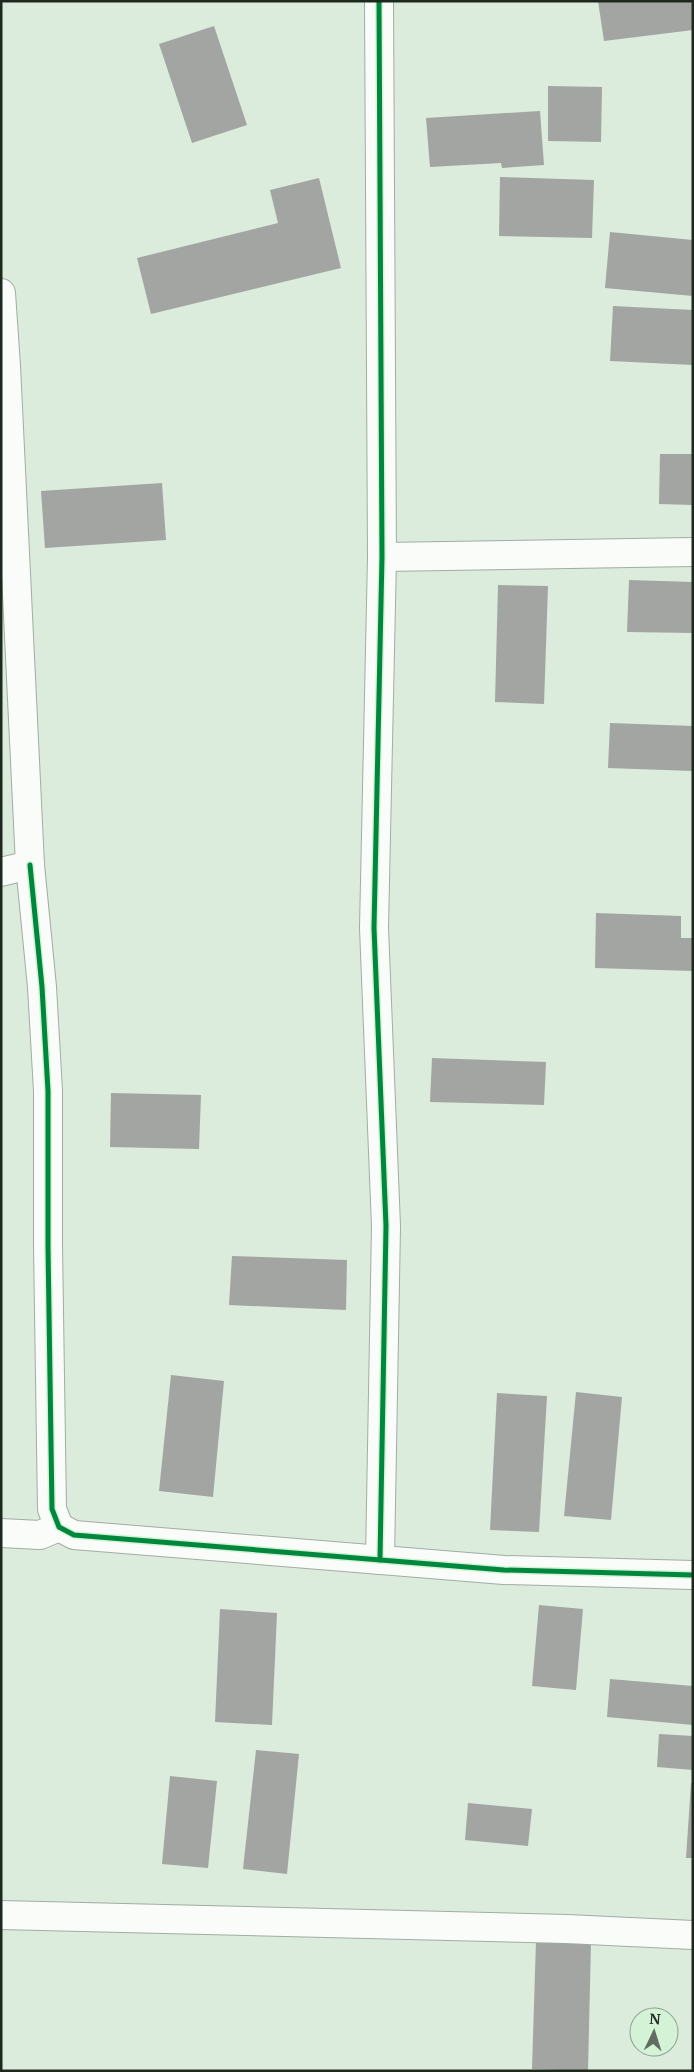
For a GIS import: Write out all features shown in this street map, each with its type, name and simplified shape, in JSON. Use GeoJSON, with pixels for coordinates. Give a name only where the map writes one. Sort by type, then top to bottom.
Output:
{"type":"FeatureCollection","features":[{"type":"Feature","properties":{"kind":"street"},"geometry":{"type":"LineString","coordinates":[[379,1],[382,558],[374,928],[386,1226],[380,1560]]}},
{"type":"Feature","properties":{"kind":"street"},"geometry":{"type":"LineString","coordinates":[[1,292],[9,582],[30,865],[42,987],[48,1091],[52,1509],[59,1527],[74,1535],[504,1570],[693,1575]]}},
{"type":"Feature","properties":{"kind":"street"},"geometry":{"type":"LineString","coordinates":[[382,558],[693,552]]}},
{"type":"Feature","properties":{"kind":"street"},"geometry":{"type":"LineString","coordinates":[[1,872],[30,865]]}},
{"type":"Feature","properties":{"kind":"street"},"geometry":{"type":"LineString","coordinates":[[1,1533],[40,1535],[59,1527]]}},
{"type":"Feature","properties":{"kind":"street"},"geometry":{"type":"LineString","coordinates":[[1,1915],[567,1929],[693,1935]]}},
{"type":"Feature","properties":{"kind":"building"},"geometry":{"type":"Polygon","coordinates":[[[598,1],[693,1],[693,30],[604,41],[598,1]]]}},
{"type":"Feature","properties":{"kind":"building"},"geometry":{"type":"Polygon","coordinates":[[[214,26],[247,125],[192,143],[159,44],[214,26]]]}},
{"type":"Feature","properties":{"kind":"building"},"geometry":{"type":"Polygon","coordinates":[[[548,86],[602,87],[601,142],[548,141],[548,86]]]}},
{"type":"Feature","properties":{"kind":"building"},"geometry":{"type":"Polygon","coordinates":[[[540,111],[544,165],[502,168],[501,163],[430,167],[426,118],[540,111]]]}},
{"type":"Feature","properties":{"kind":"building"},"geometry":{"type":"Polygon","coordinates":[[[500,177],[594,180],[592,238],[499,236],[500,177]]]}},
{"type":"Feature","properties":{"kind":"building"},"geometry":{"type":"Polygon","coordinates":[[[319,178],[341,268],[151,314],[137,258],[278,223],[270,190],[319,178]]]}},
{"type":"Feature","properties":{"kind":"building"},"geometry":{"type":"Polygon","coordinates":[[[610,232],[693,240],[693,296],[605,288],[610,232]]]}},
{"type":"Feature","properties":{"kind":"building"},"geometry":{"type":"Polygon","coordinates":[[[613,306],[693,310],[693,365],[610,361],[613,306]]]}},
{"type":"Feature","properties":{"kind":"building"},"geometry":{"type":"Polygon","coordinates":[[[660,454],[693,454],[693,505],[659,504],[660,454]]]}},
{"type":"Feature","properties":{"kind":"building"},"geometry":{"type":"Polygon","coordinates":[[[162,483],[166,540],[45,548],[41,491],[162,483]]]}},
{"type":"Feature","properties":{"kind":"building"},"geometry":{"type":"Polygon","coordinates":[[[629,580],[693,582],[693,633],[627,632],[629,580]]]}},
{"type":"Feature","properties":{"kind":"building"},"geometry":{"type":"Polygon","coordinates":[[[498,585],[548,586],[544,704],[495,702],[498,585]]]}},
{"type":"Feature","properties":{"kind":"building"},"geometry":{"type":"Polygon","coordinates":[[[610,723],[693,726],[693,771],[608,768],[610,723]]]}},
{"type":"Feature","properties":{"kind":"building"},"geometry":{"type":"Polygon","coordinates":[[[596,913],[681,916],[681,938],[693,938],[693,971],[595,968],[596,913]]]}},
{"type":"Feature","properties":{"kind":"building"},"geometry":{"type":"Polygon","coordinates":[[[432,1058],[546,1062],[544,1105],[430,1102],[432,1058]]]}},
{"type":"Feature","properties":{"kind":"building"},"geometry":{"type":"Polygon","coordinates":[[[111,1093],[201,1095],[199,1149],[110,1147],[111,1093]]]}},
{"type":"Feature","properties":{"kind":"building"},"geometry":{"type":"Polygon","coordinates":[[[232,1256],[347,1260],[346,1310],[229,1305],[232,1256]]]}},
{"type":"Feature","properties":{"kind":"building"},"geometry":{"type":"Polygon","coordinates":[[[171,1375],[224,1381],[213,1497],[159,1491],[171,1375]]]}},
{"type":"Feature","properties":{"kind":"building"},"geometry":{"type":"Polygon","coordinates":[[[576,1392],[622,1397],[611,1520],[564,1516],[576,1392]]]}},
{"type":"Feature","properties":{"kind":"building"},"geometry":{"type":"Polygon","coordinates":[[[497,1393],[547,1396],[539,1532],[490,1530],[497,1393]]]}},
{"type":"Feature","properties":{"kind":"building"},"geometry":{"type":"Polygon","coordinates":[[[539,1605],[583,1609],[576,1690],[532,1686],[539,1605]]]}},
{"type":"Feature","properties":{"kind":"building"},"geometry":{"type":"Polygon","coordinates":[[[220,1609],[277,1613],[272,1725],[215,1722],[220,1609]]]}},
{"type":"Feature","properties":{"kind":"building"},"geometry":{"type":"Polygon","coordinates":[[[610,1679],[693,1686],[693,1725],[607,1717],[610,1679]]]}},
{"type":"Feature","properties":{"kind":"building"},"geometry":{"type":"Polygon","coordinates":[[[659,1734],[693,1736],[693,1770],[657,1767],[659,1734]]]}},
{"type":"Feature","properties":{"kind":"building"},"geometry":{"type":"Polygon","coordinates":[[[256,1750],[299,1754],[287,1874],[243,1869],[256,1750]]]}},
{"type":"Feature","properties":{"kind":"building"},"geometry":{"type":"Polygon","coordinates":[[[170,1776],[217,1781],[208,1868],[162,1864],[170,1776]]]}},
{"type":"Feature","properties":{"kind":"building"},"geometry":{"type":"Polygon","coordinates":[[[691,1783],[693,1783],[693,1858],[686,1858],[691,1783]]]}},
{"type":"Feature","properties":{"kind":"building"},"geometry":{"type":"Polygon","coordinates":[[[468,1803],[532,1809],[528,1846],[465,1840],[468,1803]]]}},
{"type":"Feature","properties":{"kind":"building"},"geometry":{"type":"Polygon","coordinates":[[[536,1940],[591,1942],[588,2071],[532,2069],[536,1940]]]}},
{"type":"Feature","properties":{"kind":"cycle path"},"geometry":{"type":"LineString","coordinates":[[379,1],[382,557],[374,928],[386,1226],[380,1560]]}},
{"type":"Feature","properties":{"kind":"cycle path"},"geometry":{"type":"LineString","coordinates":[[30,865],[42,987],[48,1091],[52,1509],[59,1527],[74,1535],[504,1570],[693,1575]]}}]}
